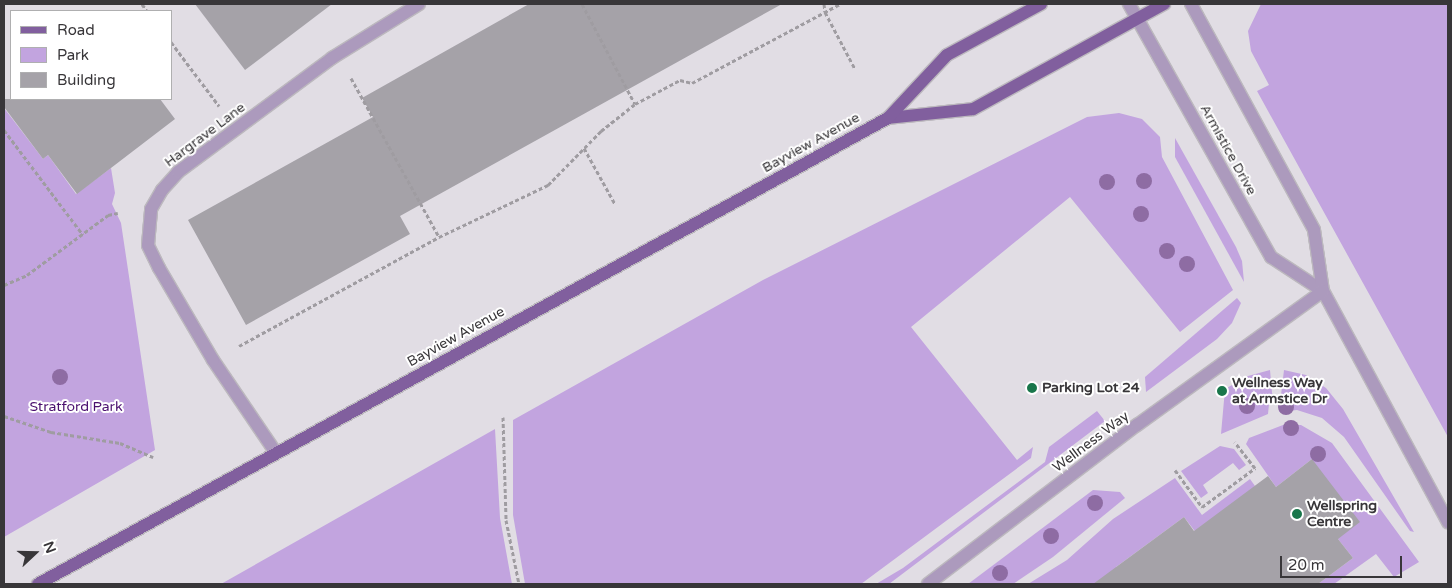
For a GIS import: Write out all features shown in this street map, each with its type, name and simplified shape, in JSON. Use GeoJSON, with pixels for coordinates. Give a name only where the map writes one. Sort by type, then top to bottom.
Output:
{"type":"FeatureCollection","features":[{"type":"Feature","properties":{"kind":"main road","name":"Bayview Avenue"},"geometry":{"type":"LineString","coordinates":[[38,584],[888,118],[947,56],[1041,4]]}},
{"type":"Feature","properties":{"kind":"main road","name":"Bayview Avenue"},"geometry":{"type":"LineString","coordinates":[[888,118],[973,109],[1164,4]]}},
{"type":"Feature","properties":{"kind":"street","name":"Hargrave Lane"},"geometry":{"type":"LineString","coordinates":[[276,452],[213,360],[159,268],[148,245],[151,209],[162,190],[178,172],[332,58],[419,4]]}},
{"type":"Feature","properties":{"kind":"street","name":"Armistice Drive"},"geometry":{"type":"LineString","coordinates":[[1129,4],[1271,257],[1323,292]]}},
{"type":"Feature","properties":{"kind":"street","name":"Armistice Drive"},"geometry":{"type":"LineString","coordinates":[[1190,4],[1314,230],[1323,292],[1448,522]]}},
{"type":"Feature","properties":{"kind":"street","name":"Wellness Way"},"geometry":{"type":"LineString","coordinates":[[928,584],[1137,425],[1323,292]]}},
{"type":"Feature","properties":{"kind":"path"},"geometry":{"type":"LineString","coordinates":[[582,4],[634,104]]}},
{"type":"Feature","properties":{"kind":"path"},"geometry":{"type":"LineString","coordinates":[[824,4],[825,12],[854,69]]}},
{"type":"Feature","properties":{"kind":"path"},"geometry":{"type":"LineString","coordinates":[[236,348],[439,237],[548,185],[584,148],[634,104],[680,80],[692,84],[840,4]]}},
{"type":"Feature","properties":{"kind":"path"},"geometry":{"type":"LineString","coordinates":[[172,43],[223,110]]}},
{"type":"Feature","properties":{"kind":"path"},"geometry":{"type":"LineString","coordinates":[[350,76],[439,237]]}},
{"type":"Feature","properties":{"kind":"path"},"geometry":{"type":"LineString","coordinates":[[4,130],[83,235]]}},
{"type":"Feature","properties":{"kind":"path"},"geometry":{"type":"LineString","coordinates":[[584,148],[615,204]]}},
{"type":"Feature","properties":{"kind":"path"},"geometry":{"type":"LineString","coordinates":[[4,285],[27,276],[108,215],[118,214]]}},
{"type":"Feature","properties":{"kind":"path"},"geometry":{"type":"LineString","coordinates":[[4,416],[51,432],[120,443],[153,457]]}},
{"type":"Feature","properties":{"kind":"path"},"geometry":{"type":"LineString","coordinates":[[503,418],[506,520],[519,584]]}},
{"type":"Feature","properties":{"kind":"path"},"geometry":{"type":"LineString","coordinates":[[1175,470],[1202,506],[1255,468],[1235,442]]}},
{"type":"Feature","properties":{"kind":"green space"},"geometry":{"type":"Polygon","coordinates":[[[1261,4],[1448,4],[1448,437],[1257,91],[1269,85],[1251,51],[1248,31],[1261,4]]]}},
{"type":"Feature","properties":{"kind":"green space","name":"Stratford Park"},"geometry":{"type":"Polygon","coordinates":[[[4,108],[43,159],[48,155],[76,194],[111,168],[115,193],[112,204],[121,223],[155,450],[4,537],[4,108]]]}},
{"type":"Feature","properties":{"kind":"green space"},"geometry":{"type":"Polygon","coordinates":[[[1119,113],[1142,119],[1160,137],[1162,157],[1233,290],[1180,332],[1070,197],[911,327],[1017,460],[1033,447],[1031,458],[861,584],[525,584],[513,515],[513,420],[763,280],[1087,117],[1119,113]]]}},
{"type":"Feature","properties":{"kind":"green space"},"geometry":{"type":"Polygon","coordinates":[[[1175,138],[1236,247],[1242,261],[1244,282],[1175,157],[1175,138]]]}},
{"type":"Feature","properties":{"kind":"green space"},"geometry":{"type":"Polygon","coordinates":[[[1237,298],[1241,303],[1232,323],[1217,339],[1146,392],[1145,377],[1237,298]]]}},
{"type":"Feature","properties":{"kind":"green space"},"geometry":{"type":"Polygon","coordinates":[[[1270,370],[1273,403],[1269,404],[1268,414],[1221,434],[1225,389],[1248,376],[1270,370]]]}},
{"type":"Feature","properties":{"kind":"green space"},"geometry":{"type":"Polygon","coordinates":[[[1284,370],[1306,375],[1326,388],[1343,409],[1414,532],[1410,531],[1344,437],[1322,418],[1297,410],[1279,412],[1284,370]]]}},
{"type":"Feature","properties":{"kind":"green space"},"geometry":{"type":"Polygon","coordinates":[[[1097,411],[1105,421],[889,584],[876,584],[903,568],[1045,462],[1049,447],[1097,411]]]}},
{"type":"Feature","properties":{"kind":"green space"},"geometry":{"type":"Polygon","coordinates":[[[1283,425],[1301,425],[1332,443],[1419,562],[1394,577],[1376,554],[1334,584],[1318,584],[1353,558],[1338,539],[1312,459],[1276,487],[1246,444],[1249,438],[1283,425]]]}},
{"type":"Feature","properties":{"kind":"green space"},"geometry":{"type":"Polygon","coordinates":[[[495,429],[500,518],[512,584],[221,584],[495,429]]]}},
{"type":"Feature","properties":{"kind":"green space"},"geometry":{"type":"Polygon","coordinates":[[[1220,446],[1234,449],[1246,465],[1239,470],[1233,463],[1203,485],[1208,493],[1201,498],[1181,471],[1220,446]]]}},
{"type":"Feature","properties":{"kind":"green space"},"geometry":{"type":"Polygon","coordinates":[[[1175,478],[1202,515],[1250,479],[1255,486],[1204,543],[1184,517],[1116,567],[1129,584],[1028,584],[1067,560],[1113,519],[1175,478]]]}},
{"type":"Feature","properties":{"kind":"green space"},"geometry":{"type":"Polygon","coordinates":[[[1093,490],[1120,492],[1125,498],[1053,557],[1013,584],[968,584],[1093,490]]]}},
{"type":"Feature","properties":{"kind":"building"},"geometry":{"type":"Polygon","coordinates":[[[195,4],[332,4],[245,70],[195,4]]]}},
{"type":"Feature","properties":{"kind":"building"},"geometry":{"type":"Polygon","coordinates":[[[529,4],[782,4],[400,216],[410,234],[246,325],[188,220],[373,117],[362,98],[529,4]]]}},
{"type":"Feature","properties":{"kind":"building"},"geometry":{"type":"Polygon","coordinates":[[[4,99],[161,100],[175,119],[77,194],[48,155],[43,159],[4,107],[4,99]]]}},
{"type":"Feature","properties":{"kind":"building","name":"Wellspring Centre"},"geometry":{"type":"Polygon","coordinates":[[[1312,459],[1360,522],[1338,539],[1353,558],[1318,584],[1093,584],[1184,517],[1194,531],[1268,476],[1276,487],[1312,459]]]}},
{"type":"Feature","properties":{"kind":"place","name":"Parking Lot 24"},"geometry":{"type":"Point","coordinates":[1032,388]}},
{"type":"Feature","properties":{"kind":"place","name":"Wellness Way at Armstice Dr"},"geometry":{"type":"Point","coordinates":[1222,391]}},
{"type":"Feature","properties":{"kind":"place","name":"Wellspring Centre"},"geometry":{"type":"Point","coordinates":[1297,514]}}]}
